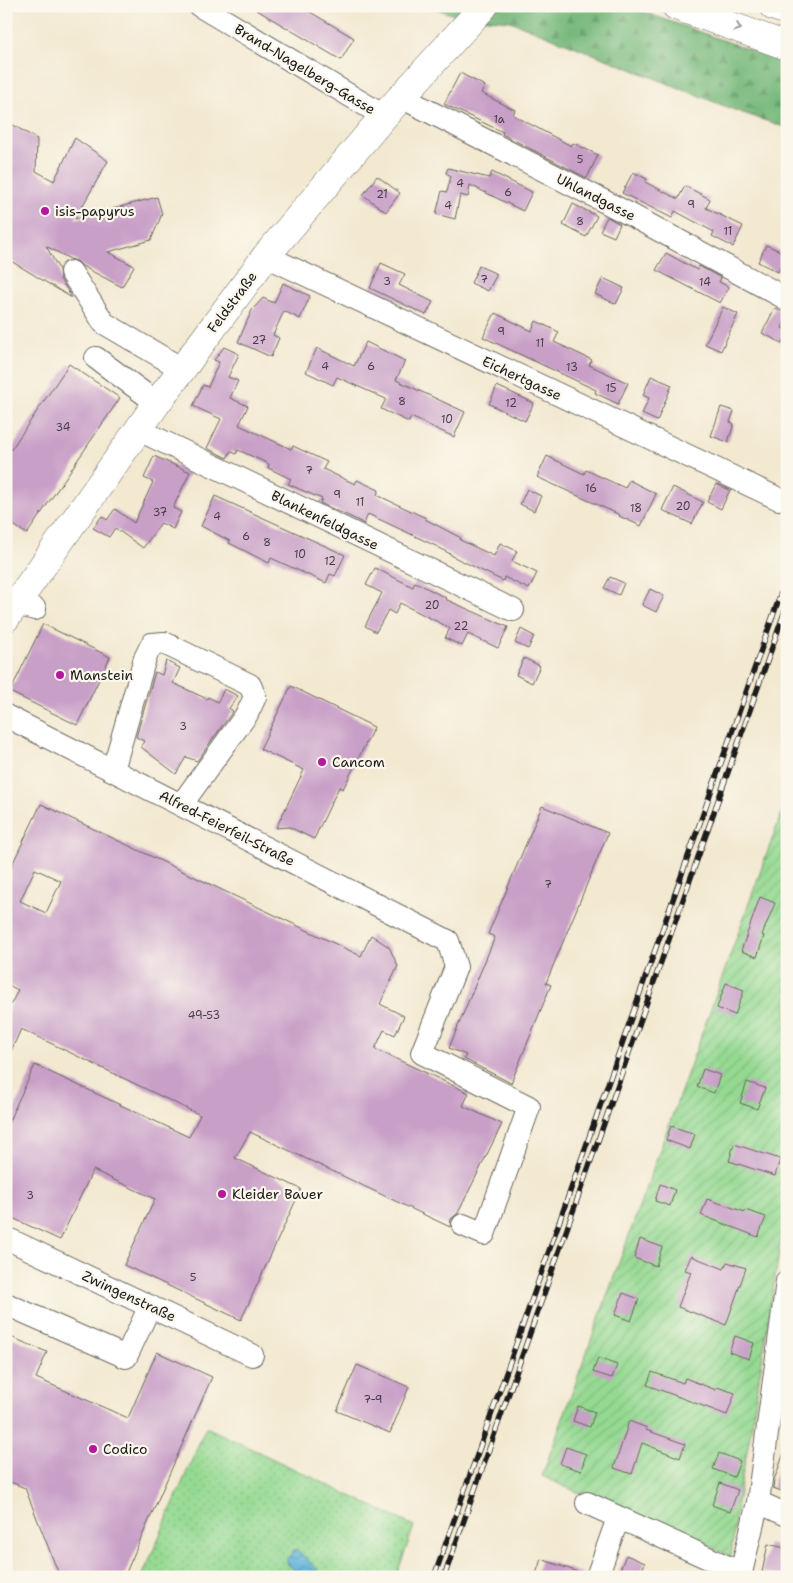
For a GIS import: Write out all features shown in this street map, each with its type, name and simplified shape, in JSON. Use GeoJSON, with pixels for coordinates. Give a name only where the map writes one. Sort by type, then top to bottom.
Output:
{"type":"FeatureCollection","features":[{"type":"Feature","properties":{"kind":"main road","name":"Feldstraße"},"geometry":{"type":"LineString","coordinates":[[19,610],[157,402],[266,256],[393,107],[484,6]]}},
{"type":"Feature","properties":{"kind":"main road"},"geometry":{"type":"LineString","coordinates":[[676,6],[787,46]]}},
{"type":"Feature","properties":{"kind":"main road"},"geometry":{"type":"LineString","coordinates":[[772,6],[787,11]]}},
{"type":"Feature","properties":{"kind":"street","name":"Brand-Nagelberg-Gasse"},"geometry":{"type":"LineString","coordinates":[[200,6],[393,107]]}},
{"type":"Feature","properties":{"kind":"street","name":"Uhlandgasse"},"geometry":{"type":"LineString","coordinates":[[393,107],[629,214],[787,299]]}},
{"type":"Feature","properties":{"kind":"street","name":"Eichertgasse"},"geometry":{"type":"LineString","coordinates":[[266,256],[779,499]]}},
{"type":"Feature","properties":{"kind":"street"},"geometry":{"type":"LineString","coordinates":[[71,272],[104,323],[182,369]]}},
{"type":"Feature","properties":{"kind":"street"},"geometry":{"type":"LineString","coordinates":[[96,358],[157,402]]}},
{"type":"Feature","properties":{"kind":"street","name":"Blankenfeldgasse"},"geometry":{"type":"LineString","coordinates":[[138,430],[513,610]]}},
{"type":"Feature","properties":{"kind":"street"},"geometry":{"type":"LineString","coordinates":[[113,770],[145,658],[152,644],[164,643],[250,685],[255,697],[247,714],[181,805]]}},
{"type":"Feature","properties":{"kind":"street","name":"Alfred-Feierfeil-Straße"},"geometry":{"type":"LineString","coordinates":[[6,716],[448,941],[456,967],[422,1053],[529,1107],[484,1234],[462,1225]]}},
{"type":"Feature","properties":{"kind":"street","name":"Zwingenstraße"},"geometry":{"type":"LineString","coordinates":[[6,1238],[252,1355]]}},
{"type":"Feature","properties":{"kind":"street"},"geometry":{"type":"LineString","coordinates":[[587,1503],[741,1575],[758,1502],[787,1281]]}},
{"type":"Feature","properties":{"kind":"street"},"geometry":{"type":"LineString","coordinates":[[6,1304],[126,1357],[150,1306]]}},
{"type":"Feature","properties":{"kind":"street"},"geometry":{"type":"LineString","coordinates":[[758,1502],[787,1516]]}},
{"type":"Feature","properties":{"kind":"street"},"geometry":{"type":"LineString","coordinates":[[598,1577],[618,1518]]}},
{"type":"Feature","properties":{"kind":"green space"},"geometry":{"type":"Polygon","coordinates":[[[430,6],[627,6],[787,63],[787,128],[737,111],[510,21],[456,16],[430,6]]]}},
{"type":"Feature","properties":{"kind":"green space"},"geometry":{"type":"Polygon","coordinates":[[[787,798],[787,1202],[751,1430],[737,1503],[731,1557],[659,1521],[618,1511],[542,1476],[787,798]]]}},
{"type":"Feature","properties":{"kind":"green space"},"geometry":{"type":"Polygon","coordinates":[[[206,1427],[414,1526],[396,1577],[142,1577],[206,1427]]]}},
{"type":"Feature","properties":{"kind":"water"},"geometry":{"type":"Polygon","coordinates":[[[296,1549],[325,1577],[301,1577],[285,1561],[296,1549]]]}},
{"type":"Feature","properties":{"kind":"building"},"geometry":{"type":"Polygon","coordinates":[[[250,6],[300,6],[354,38],[341,60],[250,6]]]}},
{"type":"Feature","properties":{"kind":"building"},"geometry":{"type":"Polygon","coordinates":[[[460,73],[485,86],[481,93],[515,110],[513,115],[571,146],[573,143],[598,155],[587,178],[502,134],[503,132],[444,104],[460,73]]]}},
{"type":"Feature","properties":{"kind":"building","name":"isis-papyrus"},"geometry":{"type":"Polygon","coordinates":[[[6,121],[37,139],[36,171],[54,181],[75,138],[108,161],[75,219],[157,197],[162,214],[151,240],[108,252],[134,266],[122,287],[82,266],[77,261],[46,246],[59,269],[60,279],[72,298],[6,258],[6,121]]]}},
{"type":"Feature","properties":{"kind":"building"},"geometry":{"type":"Polygon","coordinates":[[[448,168],[489,178],[492,172],[532,192],[523,211],[470,185],[468,197],[460,195],[455,219],[436,214],[442,191],[447,192],[451,176],[446,173],[448,168]]]}},
{"type":"Feature","properties":{"kind":"building"},"geometry":{"type":"Polygon","coordinates":[[[633,172],[647,179],[645,182],[678,199],[685,186],[710,199],[706,208],[743,226],[733,247],[712,236],[714,232],[675,211],[672,218],[622,193],[633,172]]]}},
{"type":"Feature","properties":{"kind":"building"},"geometry":{"type":"Polygon","coordinates":[[[377,176],[400,193],[386,212],[363,195],[377,176]]]}},
{"type":"Feature","properties":{"kind":"building"},"geometry":{"type":"Polygon","coordinates":[[[573,204],[597,216],[586,237],[563,225],[573,204]]]}},
{"type":"Feature","properties":{"kind":"building"},"geometry":{"type":"Polygon","coordinates":[[[607,217],[620,224],[614,237],[600,231],[607,217]]]}},
{"type":"Feature","properties":{"kind":"building"},"geometry":{"type":"Polygon","coordinates":[[[766,245],[787,254],[778,272],[758,262],[766,245]]]}},
{"type":"Feature","properties":{"kind":"building"},"geometry":{"type":"Polygon","coordinates":[[[666,253],[697,270],[699,266],[721,278],[719,282],[729,287],[720,303],[656,270],[666,253]]]}},
{"type":"Feature","properties":{"kind":"building"},"geometry":{"type":"Polygon","coordinates":[[[381,263],[405,274],[399,285],[433,302],[426,315],[370,288],[381,263]]]}},
{"type":"Feature","properties":{"kind":"building"},"geometry":{"type":"Polygon","coordinates":[[[479,266],[497,274],[488,291],[471,283],[479,266]]]}},
{"type":"Feature","properties":{"kind":"building"},"geometry":{"type":"Polygon","coordinates":[[[603,278],[624,288],[616,304],[595,294],[603,278]]]}},
{"type":"Feature","properties":{"kind":"building"},"geometry":{"type":"Polygon","coordinates":[[[283,283],[310,296],[300,319],[284,311],[273,335],[279,338],[271,357],[238,342],[252,310],[263,298],[274,303],[283,283]]]}},
{"type":"Feature","properties":{"kind":"building"},"geometry":{"type":"Polygon","coordinates":[[[723,307],[738,314],[721,351],[705,344],[723,307]]]}},
{"type":"Feature","properties":{"kind":"building"},"geometry":{"type":"Polygon","coordinates":[[[775,308],[787,314],[782,328],[787,330],[787,335],[782,343],[762,333],[775,308]]]}},
{"type":"Feature","properties":{"kind":"building"},"geometry":{"type":"Polygon","coordinates":[[[495,313],[532,331],[536,321],[559,332],[554,342],[592,360],[589,365],[628,383],[618,404],[595,393],[596,390],[483,337],[495,313]]]}},
{"type":"Feature","properties":{"kind":"building"},"geometry":{"type":"Polygon","coordinates":[[[366,342],[405,361],[396,380],[465,412],[454,437],[411,417],[409,422],[381,409],[386,399],[337,377],[333,385],[306,372],[317,348],[354,366],[366,342]]]}},
{"type":"Feature","properties":{"kind":"building"},"geometry":{"type":"Polygon","coordinates":[[[224,347],[239,354],[228,377],[238,381],[230,398],[248,406],[239,425],[291,449],[293,446],[327,462],[323,469],[355,484],[357,480],[379,490],[377,495],[426,518],[461,538],[460,540],[494,556],[500,543],[517,551],[512,561],[537,573],[529,589],[504,577],[503,581],[438,547],[368,514],[364,524],[320,503],[322,499],[288,484],[291,479],[268,468],[269,464],[238,450],[236,454],[231,451],[227,458],[207,448],[221,419],[193,406],[203,385],[208,387],[219,362],[214,360],[224,347]]]}},
{"type":"Feature","properties":{"kind":"building"},"geometry":{"type":"Polygon","coordinates":[[[69,364],[120,398],[27,534],[6,520],[6,457],[69,364]]]}},
{"type":"Feature","properties":{"kind":"building"},"geometry":{"type":"Polygon","coordinates":[[[651,376],[672,385],[657,421],[642,414],[649,398],[643,395],[651,376]]]}},
{"type":"Feature","properties":{"kind":"building"},"geometry":{"type":"Polygon","coordinates":[[[497,386],[534,403],[525,421],[489,404],[497,386]]]}},
{"type":"Feature","properties":{"kind":"building"},"geometry":{"type":"Polygon","coordinates":[[[721,407],[734,411],[730,422],[734,424],[728,442],[711,436],[721,407]]]}},
{"type":"Feature","properties":{"kind":"building"},"geometry":{"type":"Polygon","coordinates":[[[154,456],[190,472],[173,508],[181,512],[173,529],[161,523],[143,548],[115,528],[109,537],[93,528],[102,516],[107,520],[115,509],[134,523],[153,482],[144,478],[154,456]]]}},
{"type":"Feature","properties":{"kind":"building"},"geometry":{"type":"Polygon","coordinates":[[[547,456],[584,474],[586,470],[625,488],[629,480],[656,494],[641,526],[537,477],[547,456]]]}},
{"type":"Feature","properties":{"kind":"building"},"geometry":{"type":"Polygon","coordinates":[[[716,484],[730,490],[721,509],[707,502],[716,484]]]}},
{"type":"Feature","properties":{"kind":"building"},"geometry":{"type":"Polygon","coordinates":[[[673,487],[703,502],[692,524],[662,510],[673,487]]]}},
{"type":"Feature","properties":{"kind":"building"},"geometry":{"type":"Polygon","coordinates":[[[527,489],[541,496],[534,511],[520,504],[527,489]]]}},
{"type":"Feature","properties":{"kind":"building"},"geometry":{"type":"Polygon","coordinates":[[[215,496],[345,555],[335,576],[330,574],[326,583],[271,558],[269,563],[229,543],[230,541],[201,526],[215,496]]]}},
{"type":"Feature","properties":{"kind":"building"},"geometry":{"type":"Polygon","coordinates":[[[375,568],[413,587],[415,582],[445,599],[508,627],[498,648],[468,634],[462,646],[445,638],[450,628],[400,603],[395,614],[388,610],[376,632],[365,626],[382,593],[366,585],[375,568]]]}},
{"type":"Feature","properties":{"kind":"building"},"geometry":{"type":"Polygon","coordinates":[[[610,577],[624,583],[619,595],[604,588],[610,577]]]}},
{"type":"Feature","properties":{"kind":"building"},"geometry":{"type":"Polygon","coordinates":[[[650,589],[664,596],[656,612],[642,605],[650,589]]]}},
{"type":"Feature","properties":{"kind":"building","name":"Manstein"},"geometry":{"type":"Polygon","coordinates":[[[43,624],[110,657],[77,725],[10,692],[43,624]]]}},
{"type":"Feature","properties":{"kind":"building"},"geometry":{"type":"Polygon","coordinates":[[[521,629],[534,636],[528,649],[515,643],[521,629]]]}},
{"type":"Feature","properties":{"kind":"building"},"geometry":{"type":"Polygon","coordinates":[[[524,658],[540,666],[532,683],[516,675],[524,658]]]}},
{"type":"Feature","properties":{"kind":"building"},"geometry":{"type":"Polygon","coordinates":[[[166,661],[180,668],[173,683],[207,699],[208,697],[218,702],[224,689],[238,696],[229,708],[233,711],[197,761],[186,757],[176,774],[141,747],[144,741],[136,737],[155,672],[162,675],[166,661]]]}},
{"type":"Feature","properties":{"kind":"building","name":"Cancom"},"geometry":{"type":"Polygon","coordinates":[[[291,686],[374,727],[343,789],[339,787],[314,839],[289,827],[276,828],[304,770],[260,749],[291,686]]]}},
{"type":"Feature","properties":{"kind":"building"},"geometry":{"type":"Polygon","coordinates":[[[41,804],[361,956],[371,935],[389,947],[398,966],[380,1004],[404,1016],[395,1035],[384,1030],[375,1049],[469,1093],[463,1106],[502,1124],[458,1213],[451,1219],[450,1227],[250,1132],[235,1158],[301,1189],[241,1320],[124,1265],[155,1199],[93,1170],[60,1240],[6,1215],[6,1127],[35,1065],[189,1137],[200,1115],[21,1029],[6,1062],[6,1014],[18,990],[6,984],[6,867],[10,869],[41,804]],[[35,869],[20,901],[46,913],[61,881],[35,869]]]}},
{"type":"Feature","properties":{"kind":"building"},"geometry":{"type":"Polygon","coordinates":[[[542,806],[608,833],[546,983],[551,985],[511,1083],[464,1059],[466,1055],[449,1048],[495,937],[488,934],[542,806]]]}},
{"type":"Feature","properties":{"kind":"building"},"geometry":{"type":"Polygon","coordinates":[[[760,897],[775,903],[762,935],[764,936],[757,957],[741,951],[760,897]]]}},
{"type":"Feature","properties":{"kind":"building"},"geometry":{"type":"Polygon","coordinates":[[[726,983],[744,990],[735,1015],[717,1008],[726,983]]]}},
{"type":"Feature","properties":{"kind":"building"},"geometry":{"type":"Polygon","coordinates":[[[703,1069],[720,1075],[714,1093],[697,1087],[703,1069]]]}},
{"type":"Feature","properties":{"kind":"building"},"geometry":{"type":"Polygon","coordinates":[[[747,1082],[765,1088],[757,1109],[740,1103],[747,1082]]]}},
{"type":"Feature","properties":{"kind":"building"},"geometry":{"type":"Polygon","coordinates":[[[671,1126],[695,1134],[690,1149],[666,1140],[671,1126]]]}},
{"type":"Feature","properties":{"kind":"building"},"geometry":{"type":"Polygon","coordinates":[[[734,1144],[780,1159],[775,1176],[729,1161],[734,1144]]]}},
{"type":"Feature","properties":{"kind":"building"},"geometry":{"type":"Polygon","coordinates":[[[660,1184],[675,1190],[670,1206],[655,1201],[660,1184]]]}},
{"type":"Feature","properties":{"kind":"building"},"geometry":{"type":"Polygon","coordinates":[[[707,1199],[766,1217],[758,1237],[701,1215],[707,1199]]]}},
{"type":"Feature","properties":{"kind":"building"},"geometry":{"type":"Polygon","coordinates":[[[640,1239],[662,1247],[656,1266],[634,1258],[640,1239]]]}},
{"type":"Feature","properties":{"kind":"building"},"geometry":{"type":"Polygon","coordinates":[[[691,1256],[724,1269],[727,1262],[746,1268],[726,1325],[678,1307],[691,1272],[685,1270],[691,1256]]]}},
{"type":"Feature","properties":{"kind":"building"},"geometry":{"type":"Polygon","coordinates":[[[623,1293],[639,1299],[631,1321],[615,1315],[623,1293]]]}},
{"type":"Feature","properties":{"kind":"building","name":"Codico"},"geometry":{"type":"Polygon","coordinates":[[[6,1335],[47,1352],[36,1378],[128,1418],[157,1352],[212,1377],[124,1577],[60,1577],[25,1488],[6,1480],[6,1335]]]}},
{"type":"Feature","properties":{"kind":"building"},"geometry":{"type":"Polygon","coordinates":[[[735,1336],[754,1343],[749,1359],[729,1352],[735,1336]]]}},
{"type":"Feature","properties":{"kind":"building"},"geometry":{"type":"Polygon","coordinates":[[[598,1358],[617,1365],[612,1378],[593,1372],[598,1358]]]}},
{"type":"Feature","properties":{"kind":"building"},"geometry":{"type":"Polygon","coordinates":[[[357,1365],[409,1387],[390,1433],[337,1411],[357,1365]]]}},
{"type":"Feature","properties":{"kind":"building"},"geometry":{"type":"Polygon","coordinates":[[[652,1372],[683,1383],[685,1378],[716,1390],[717,1387],[735,1393],[727,1415],[647,1385],[652,1372]]]}},
{"type":"Feature","properties":{"kind":"building"},"geometry":{"type":"Polygon","coordinates":[[[578,1406],[595,1412],[590,1427],[573,1421],[578,1406]]]}},
{"type":"Feature","properties":{"kind":"building"},"geometry":{"type":"Polygon","coordinates":[[[629,1421],[647,1428],[646,1430],[685,1444],[680,1458],[642,1443],[632,1474],[614,1468],[629,1421]]]}},
{"type":"Feature","properties":{"kind":"building"},"geometry":{"type":"Polygon","coordinates":[[[566,1447],[586,1454],[581,1471],[560,1464],[566,1447]]]}},
{"type":"Feature","properties":{"kind":"building"},"geometry":{"type":"Polygon","coordinates":[[[785,1450],[787,1450],[787,1493],[773,1488],[785,1450]]]}},
{"type":"Feature","properties":{"kind":"building"},"geometry":{"type":"Polygon","coordinates":[[[719,1453],[740,1461],[734,1477],[713,1469],[719,1453]]]}},
{"type":"Feature","properties":{"kind":"building"},"geometry":{"type":"Polygon","coordinates":[[[720,1483],[738,1490],[730,1512],[712,1505],[720,1483]]]}},
{"type":"Feature","properties":{"kind":"building"},"geometry":{"type":"Polygon","coordinates":[[[768,1544],[785,1548],[784,1551],[787,1552],[787,1577],[762,1572],[768,1544]]]}},
{"type":"Feature","properties":{"kind":"building"},"geometry":{"type":"Polygon","coordinates":[[[626,1555],[645,1563],[639,1577],[617,1577],[626,1555]]]}},
{"type":"Feature","properties":{"kind":"building"},"geometry":{"type":"Polygon","coordinates":[[[541,1559],[584,1574],[584,1577],[535,1577],[541,1559]]]}},
{"type":"Feature","properties":{"kind":"railway"},"geometry":{"type":"LineString","coordinates":[[434,1577],[787,576]]}},
{"type":"Feature","properties":{"kind":"railway"},"geometry":{"type":"LineString","coordinates":[[444,1577],[787,605]]}},
{"type":"Feature","properties":{"kind":"place","name":"isis-papyrus"},"geometry":{"type":"Point","coordinates":[45,211]}},
{"type":"Feature","properties":{"kind":"place","name":"Manstein"},"geometry":{"type":"Point","coordinates":[60,675]}},
{"type":"Feature","properties":{"kind":"place","name":"Cancom"},"geometry":{"type":"Point","coordinates":[322,762]}},
{"type":"Feature","properties":{"kind":"place","name":"Kleider Bauer"},"geometry":{"type":"Point","coordinates":[222,1194]}},
{"type":"Feature","properties":{"kind":"place","name":"Codico"},"geometry":{"type":"Point","coordinates":[93,1449]}}]}
